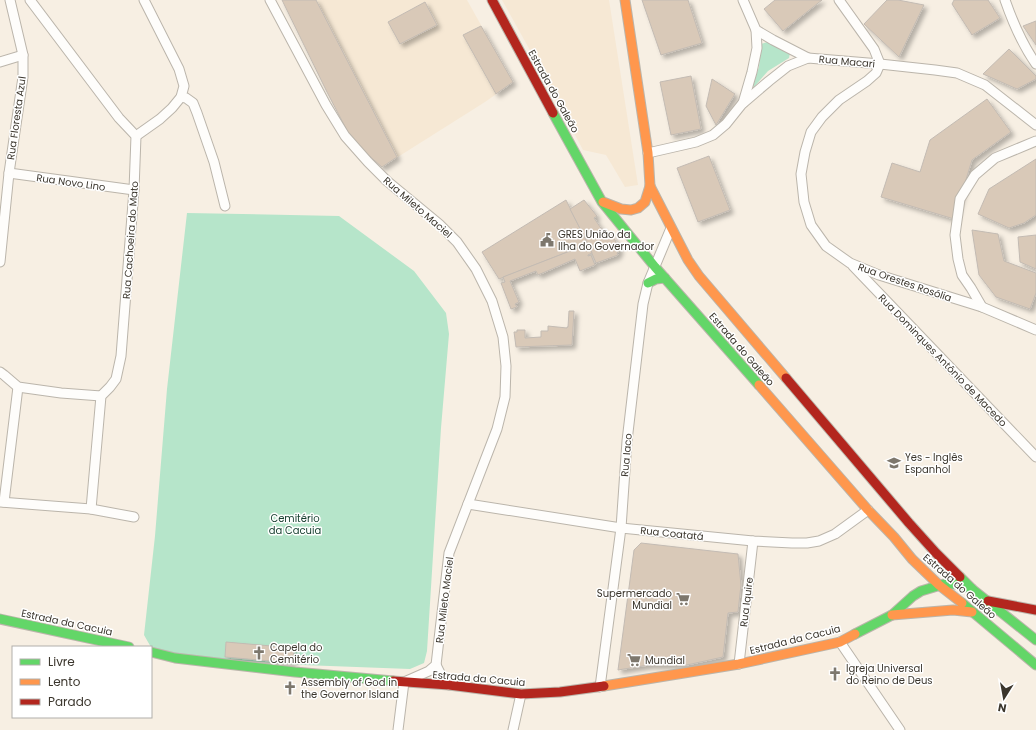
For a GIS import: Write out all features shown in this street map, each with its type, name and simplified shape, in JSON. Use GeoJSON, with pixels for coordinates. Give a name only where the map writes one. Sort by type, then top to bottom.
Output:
{"type":"FeatureCollection","features":[{"type":"Feature","properties":{"kind":"main road","name":"Estrada do Galeão"},"geometry":{"type":"LineString","coordinates":[[492,0],[602,202],[655,267],[868,510],[936,553],[972,589],[1036,640]]}},
{"type":"Feature","properties":{"kind":"main road"},"geometry":{"type":"LineString","coordinates":[[602,202],[622,209],[631,210],[638,208],[645,202],[650,186],[648,153],[625,0]]}},
{"type":"Feature","properties":{"kind":"main road","name":"Estrada do Galeão"},"geometry":{"type":"LineString","coordinates":[[650,186],[688,260],[699,276],[901,530],[912,559],[939,585],[1036,666]]}},
{"type":"Feature","properties":{"kind":"main road"},"geometry":{"type":"LineString","coordinates":[[648,283],[652,280],[665,278]]}},
{"type":"Feature","properties":{"kind":"main road"},"geometry":{"type":"LineString","coordinates":[[939,585],[957,584],[972,589]]}},
{"type":"Feature","properties":{"kind":"main road","name":"Estrada da Cacuia"},"geometry":{"type":"LineString","coordinates":[[152,652],[183,659],[302,673],[449,685],[521,694],[560,692],[600,687],[739,664],[840,642],[892,615],[913,596],[939,585]]}},
{"type":"Feature","properties":{"kind":"main road"},"geometry":{"type":"LineString","coordinates":[[986,601],[1036,610]]}},
{"type":"Feature","properties":{"kind":"main road","name":"Estrada da Cacuia"},"geometry":{"type":"LineString","coordinates":[[892,615],[953,610],[972,612]]}},
{"type":"Feature","properties":{"kind":"main road","name":"Estrada da Cacuia"},"geometry":{"type":"LineString","coordinates":[[0,619],[124,646]]}},
{"type":"Feature","properties":{"kind":"street","name":"Rua Floresta Azul"},"geometry":{"type":"LineString","coordinates":[[0,262],[9,173],[23,77],[23,55],[10,0]]}},
{"type":"Feature","properties":{"kind":"street"},"geometry":{"type":"LineString","coordinates":[[30,0],[119,118],[136,136],[160,120],[182,97],[184,86],[179,69],[144,0]]}},
{"type":"Feature","properties":{"kind":"street","name":"Rua Mileto Maciel"},"geometry":{"type":"LineString","coordinates":[[270,0],[326,105],[345,136],[387,181],[439,224],[457,242],[476,269],[492,301],[503,337],[506,366],[505,397],[497,429],[449,554],[436,665]]}},
{"type":"Feature","properties":{"kind":"street"},"geometry":{"type":"LineString","coordinates":[[742,104],[752,72],[757,48],[756,30],[743,0]]}},
{"type":"Feature","properties":{"kind":"street"},"geometry":{"type":"LineString","coordinates":[[839,0],[874,48],[880,64]]}},
{"type":"Feature","properties":{"kind":"street"},"geometry":{"type":"LineString","coordinates":[[1005,0],[1012,21],[1027,51],[1036,64]]}},
{"type":"Feature","properties":{"kind":"street"},"geometry":{"type":"LineString","coordinates":[[756,30],[808,58]]}},
{"type":"Feature","properties":{"kind":"street"},"geometry":{"type":"LineString","coordinates":[[0,62],[23,55]]}},
{"type":"Feature","properties":{"kind":"street","name":"Rua Macari"},"geometry":{"type":"LineString","coordinates":[[648,153],[696,142],[713,135],[726,124],[742,104],[769,81],[788,66],[808,58],[880,64],[957,73],[985,85],[1036,125]]}},
{"type":"Feature","properties":{"kind":"street","name":"Rua Orestes Rosólia"},"geometry":{"type":"LineString","coordinates":[[880,64],[876,73],[867,82],[839,100],[822,117],[811,132],[800,174],[804,202],[811,225],[826,246],[850,263],[879,275],[982,307],[1036,330]]}},
{"type":"Feature","properties":{"kind":"street"},"geometry":{"type":"LineString","coordinates":[[182,97],[193,103],[197,113],[214,162],[225,206]]}},
{"type":"Feature","properties":{"kind":"street","name":"Rua Cachoeira do Mato"},"geometry":{"type":"LineString","coordinates":[[102,396],[116,379],[121,356],[134,190],[136,136]]}},
{"type":"Feature","properties":{"kind":"street"},"geometry":{"type":"LineString","coordinates":[[982,307],[962,275],[958,259],[955,235],[960,199],[975,175],[995,158],[1036,141]]}},
{"type":"Feature","properties":{"kind":"street","name":"Rua Novo Lino"},"geometry":{"type":"LineString","coordinates":[[9,173],[134,190]]}},
{"type":"Feature","properties":{"kind":"street","name":"Rua Iaco"},"geometry":{"type":"LineString","coordinates":[[600,687],[620,528],[627,441],[643,304],[648,283],[671,228]]}},
{"type":"Feature","properties":{"kind":"street","name":"Rua Dominques Antônio de Macedo"},"geometry":{"type":"LineString","coordinates":[[850,263],[1036,457]]}},
{"type":"Feature","properties":{"kind":"street"},"geometry":{"type":"LineString","coordinates":[[0,372],[18,387],[61,393],[102,396],[91,509]]}},
{"type":"Feature","properties":{"kind":"street"},"geometry":{"type":"LineString","coordinates":[[18,387],[2,502],[91,509],[134,517]]}},
{"type":"Feature","properties":{"kind":"street","name":"Rua Coatatá"},"geometry":{"type":"LineString","coordinates":[[468,504],[620,528],[754,541],[807,543],[819,541],[835,534],[868,510]]}},
{"type":"Feature","properties":{"kind":"street","name":"Rua Iquire"},"geometry":{"type":"LineString","coordinates":[[739,664],[754,541]]}},
{"type":"Feature","properties":{"kind":"street"},"geometry":{"type":"LineString","coordinates":[[840,642],[900,730]]}},
{"type":"Feature","properties":{"kind":"street"},"geometry":{"type":"LineString","coordinates":[[398,730],[404,682],[429,672],[436,665],[449,685]]}},
{"type":"Feature","properties":{"kind":"street"},"geometry":{"type":"LineString","coordinates":[[513,730],[521,694]]}},
{"type":"Feature","properties":{"kind":"shaded area"},"geometry":{"type":"Polygon","coordinates":[[[282,0],[467,0],[513,82],[485,102],[382,167],[353,142],[282,0]]]}},
{"type":"Feature","properties":{"kind":"shaded area"},"geometry":{"type":"Polygon","coordinates":[[[502,0],[609,0],[638,185],[625,187],[606,155],[583,150],[502,0]]]}},
{"type":"Feature","properties":{"kind":"green space"},"geometry":{"type":"Polygon","coordinates":[[[767,42],[790,53],[789,58],[768,71],[754,87],[752,86],[759,67],[761,44],[767,42]]]}},
{"type":"Feature","properties":{"kind":"green space","name":"Cemitério da Cacuia"},"geometry":{"type":"Polygon","coordinates":[[[187,213],[339,216],[414,271],[446,313],[449,334],[441,428],[427,651],[424,663],[410,669],[303,665],[175,656],[152,649],[152,646],[150,646],[144,635],[155,536],[167,389],[187,213]]]}},
{"type":"Feature","properties":{"kind":"building"},"geometry":{"type":"Polygon","coordinates":[[[282,0],[316,0],[397,157],[382,167],[353,142],[282,0]]]}},
{"type":"Feature","properties":{"kind":"building"},"geometry":{"type":"Polygon","coordinates":[[[642,0],[688,0],[702,43],[661,55],[642,0]]]}},
{"type":"Feature","properties":{"kind":"building"},"geometry":{"type":"Polygon","coordinates":[[[775,0],[822,0],[783,31],[764,9],[775,0]]]}},
{"type":"Feature","properties":{"kind":"building"},"geometry":{"type":"Polygon","coordinates":[[[887,0],[898,0],[924,5],[899,57],[864,24],[887,0]]]}},
{"type":"Feature","properties":{"kind":"building"},"geometry":{"type":"Polygon","coordinates":[[[954,0],[988,0],[1000,18],[972,35],[952,4],[954,0]]]}},
{"type":"Feature","properties":{"kind":"building"},"geometry":{"type":"Polygon","coordinates":[[[425,2],[437,25],[400,44],[388,22],[425,2]]]}},
{"type":"Feature","properties":{"kind":"building"},"geometry":{"type":"Polygon","coordinates":[[[1036,21],[1036,45],[1023,26],[1036,21]]]}},
{"type":"Feature","properties":{"kind":"building"},"geometry":{"type":"Polygon","coordinates":[[[481,26],[513,82],[496,94],[463,35],[481,26]]]}},
{"type":"Feature","properties":{"kind":"building"},"geometry":{"type":"Polygon","coordinates":[[[1009,49],[1036,76],[1036,79],[1017,89],[983,74],[1009,49]]]}},
{"type":"Feature","properties":{"kind":"building"},"geometry":{"type":"Polygon","coordinates":[[[691,76],[701,129],[671,135],[660,82],[691,76]]]}},
{"type":"Feature","properties":{"kind":"building"},"geometry":{"type":"Polygon","coordinates":[[[712,79],[735,94],[716,125],[706,106],[712,79]]]}},
{"type":"Feature","properties":{"kind":"building"},"geometry":{"type":"Polygon","coordinates":[[[987,99],[1011,132],[972,160],[954,219],[881,197],[892,163],[920,172],[930,140],[987,99]]]}},
{"type":"Feature","properties":{"kind":"building"},"geometry":{"type":"Polygon","coordinates":[[[709,156],[730,210],[698,222],[677,168],[709,156]]]}},
{"type":"Feature","properties":{"kind":"building"},"geometry":{"type":"Polygon","coordinates":[[[1036,159],[1036,215],[1024,223],[1009,228],[978,214],[989,189],[1036,159]]]}},
{"type":"Feature","properties":{"kind":"building"},"geometry":{"type":"Polygon","coordinates":[[[566,200],[588,244],[499,279],[482,252],[566,200]]]}},
{"type":"Feature","properties":{"kind":"building"},"geometry":{"type":"Polygon","coordinates":[[[584,200],[597,216],[594,218],[607,237],[611,234],[615,240],[620,251],[617,253],[618,255],[596,263],[570,209],[584,200]]]}},
{"type":"Feature","properties":{"kind":"building"},"geometry":{"type":"Polygon","coordinates":[[[972,230],[998,234],[1004,261],[1036,273],[1036,293],[1030,309],[996,297],[979,275],[972,230]]]}},
{"type":"Feature","properties":{"kind":"building"},"geometry":{"type":"Polygon","coordinates":[[[1036,235],[1036,269],[1020,262],[1018,237],[1036,235]]]}},
{"type":"Feature","properties":{"kind":"building"},"geometry":{"type":"Polygon","coordinates":[[[588,244],[592,253],[588,256],[591,255],[595,265],[580,271],[575,259],[538,275],[536,271],[510,281],[519,302],[515,304],[517,307],[511,309],[501,283],[505,282],[503,277],[588,244]]]}},
{"type":"Feature","properties":{"kind":"building"},"geometry":{"type":"Polygon","coordinates":[[[569,311],[574,311],[572,345],[516,347],[514,332],[517,332],[517,330],[525,330],[525,338],[541,337],[541,331],[548,331],[548,326],[567,328],[569,311]]]}},
{"type":"Feature","properties":{"kind":"building","name":"Supermercado Mundial"},"geometry":{"type":"Polygon","coordinates":[[[641,543],[738,554],[741,585],[738,612],[728,613],[723,657],[687,665],[649,665],[618,670],[634,550],[641,543]]]}},
{"type":"Feature","properties":{"kind":"building","name":"Capela do Cemitério"},"geometry":{"type":"Polygon","coordinates":[[[226,642],[294,648],[293,663],[225,657],[226,642]]]}},
{"type":"Feature","properties":{"kind":"traffic: fast"},"geometry":{"type":"LineString","coordinates":[[553,113],[602,202],[655,267],[759,385]]}},
{"type":"Feature","properties":{"kind":"traffic: fast"},"geometry":{"type":"LineString","coordinates":[[648,283],[656,279],[665,278]]}},
{"type":"Feature","properties":{"kind":"traffic: fast"},"geometry":{"type":"LineString","coordinates":[[960,577],[972,589],[1036,640]]}},
{"type":"Feature","properties":{"kind":"traffic: fast"},"geometry":{"type":"LineString","coordinates":[[855,634],[892,615],[913,596],[921,591],[944,584],[957,584],[972,589]]}},
{"type":"Feature","properties":{"kind":"traffic: fast"},"geometry":{"type":"LineString","coordinates":[[962,603],[1036,665]]}},
{"type":"Feature","properties":{"kind":"traffic: fast"},"geometry":{"type":"LineString","coordinates":[[0,619],[124,646]]}},
{"type":"Feature","properties":{"kind":"traffic: fast"},"geometry":{"type":"LineString","coordinates":[[152,652],[175,658],[295,672],[393,681]]}},
{"type":"Feature","properties":{"kind":"traffic: slow"},"geometry":{"type":"LineString","coordinates":[[603,202],[621,209],[631,210],[638,208],[645,202],[650,186],[648,153],[625,0]]}},
{"type":"Feature","properties":{"kind":"traffic: slow"},"geometry":{"type":"LineString","coordinates":[[650,186],[688,260],[699,276],[786,378]]}},
{"type":"Feature","properties":{"kind":"traffic: slow"},"geometry":{"type":"LineString","coordinates":[[759,385],[912,559],[939,585],[962,603]]}},
{"type":"Feature","properties":{"kind":"traffic: slow"},"geometry":{"type":"LineString","coordinates":[[892,615],[953,610],[972,612]]}},
{"type":"Feature","properties":{"kind":"traffic: slow"},"geometry":{"type":"LineString","coordinates":[[604,686],[739,664],[840,642],[855,634]]}},
{"type":"Feature","properties":{"kind":"traffic: jam"},"geometry":{"type":"LineString","coordinates":[[492,0],[553,113]]}},
{"type":"Feature","properties":{"kind":"traffic: jam"},"geometry":{"type":"LineString","coordinates":[[786,378],[909,523],[960,577]]}},
{"type":"Feature","properties":{"kind":"traffic: jam"},"geometry":{"type":"LineString","coordinates":[[988,601],[1036,610]]}},
{"type":"Feature","properties":{"kind":"traffic: jam"},"geometry":{"type":"LineString","coordinates":[[393,681],[449,685],[521,694],[560,692],[604,686]]}},
{"type":"Feature","properties":{"kind":"place","name":"GRES União da Ilha do Governador"},"geometry":{"type":"Point","coordinates":[547,240]}},
{"type":"Feature","properties":{"kind":"place","name":"Yes - Inglês Espanhol"},"geometry":{"type":"Point","coordinates":[894,463]}},
{"type":"Feature","properties":{"kind":"place","name":"Supermercado Mundial"},"geometry":{"type":"Point","coordinates":[683,599]}},
{"type":"Feature","properties":{"kind":"place","name":"Capela do Cemitério"},"geometry":{"type":"Point","coordinates":[259,653]}},
{"type":"Feature","properties":{"kind":"place","name":"Mundial"},"geometry":{"type":"Point","coordinates":[634,660]}},
{"type":"Feature","properties":{"kind":"place","name":"Igreja Universal do Reino de Deus"},"geometry":{"type":"Point","coordinates":[835,674]}},
{"type":"Feature","properties":{"kind":"place","name":"Assembly of God in the Governor Island"},"geometry":{"type":"Point","coordinates":[290,688]}}]}
